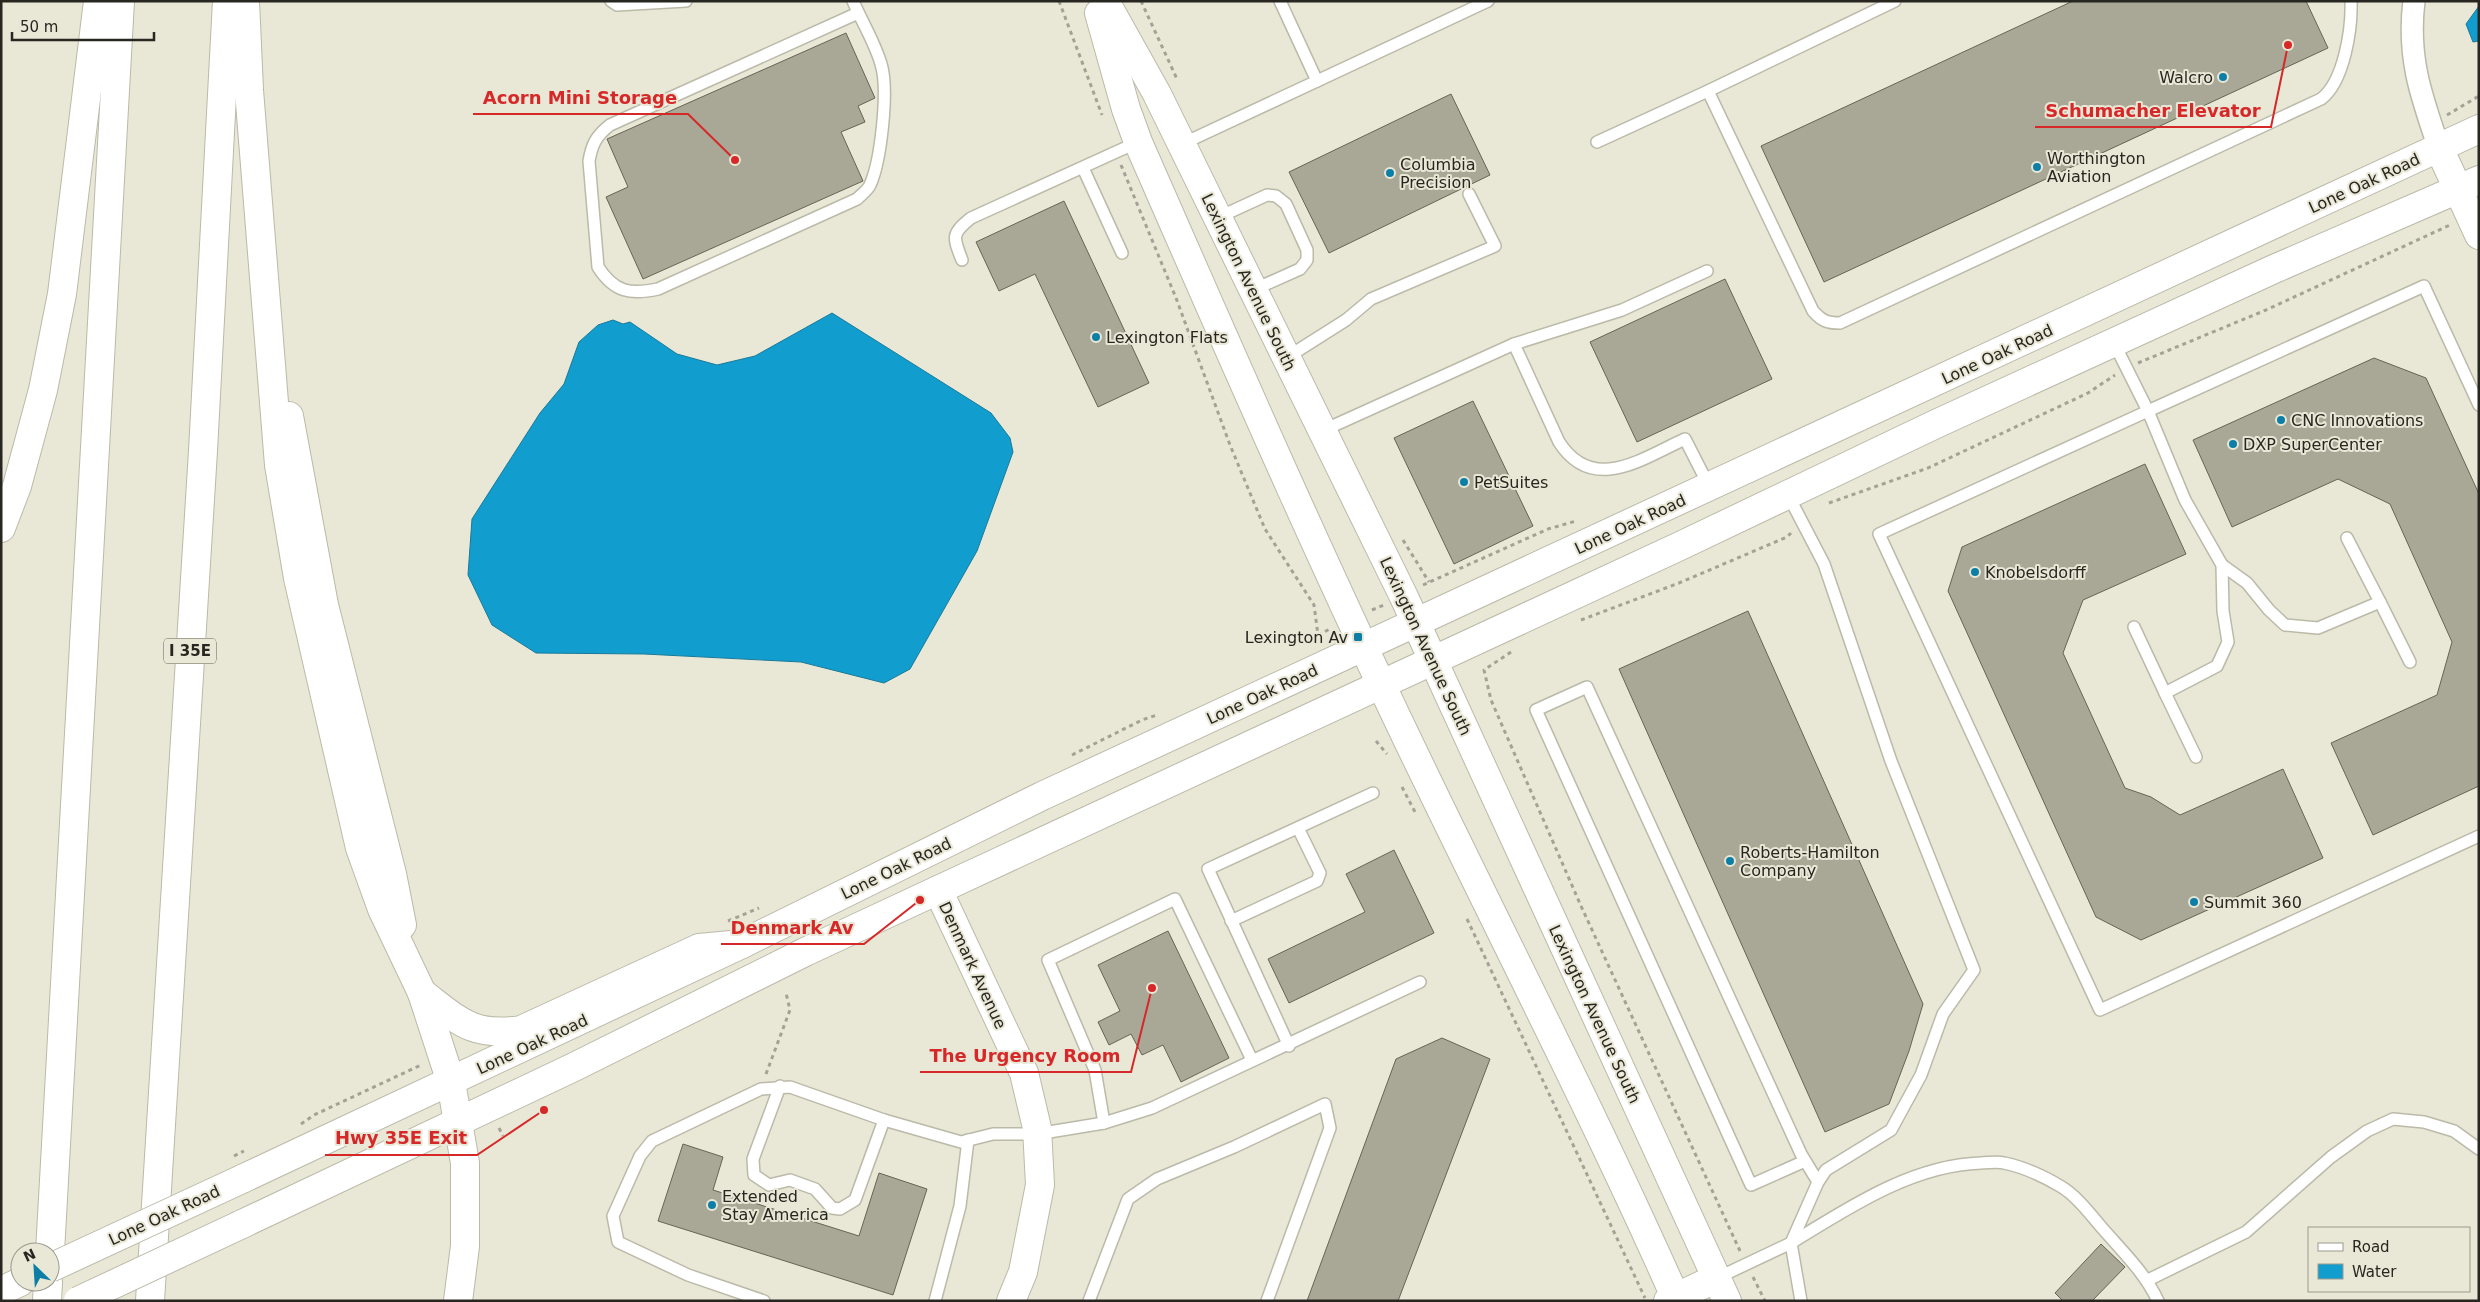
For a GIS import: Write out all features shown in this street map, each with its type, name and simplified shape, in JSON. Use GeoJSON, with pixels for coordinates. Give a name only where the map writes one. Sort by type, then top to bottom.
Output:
{"type":"FeatureCollection","features":[{"type":"Feature","properties":{"kind":"main road"},"geometry":{"type":"LineString","coordinates":[[1,528],[17,486],[38,409],[62,294],[98,1]]}},
{"type":"Feature","properties":{"kind":"main road"},"geometry":{"type":"LineString","coordinates":[[51,1242],[120,1]]}},
{"type":"Feature","properties":{"kind":"main road","name":"I 35E"},"geometry":{"type":"LineString","coordinates":[[150,1301],[204,442],[227,1]]}},
{"type":"Feature","properties":{"kind":"main road"},"geometry":{"type":"LineString","coordinates":[[245,1],[265,308],[279,465],[300,588],[360,848],[382,910],[417,983],[451,1082],[465,1154],[465,1246],[458,1301]]}},
{"type":"Feature","properties":{"kind":"main road"},"geometry":{"type":"LineString","coordinates":[[1096,1],[1126,109],[1127,147],[1263,429],[1381,684],[1576,1083],[1674,1300],[1722,1289]]}},
{"type":"Feature","properties":{"kind":"main road","name":"Lexington Avenue South"},"geometry":{"type":"LineString","coordinates":[[1105,1],[1157,94],[1286,358],[1324,430],[1416,623],[1722,1289]]}},
{"type":"Feature","properties":{"kind":"main road","name":"Lone Oak Road"},"geometry":{"type":"LineString","coordinates":[[60,1263],[451,1082],[742,944],[1042,796],[2479,129]]}},
{"type":"Feature","properties":{"kind":"main road"},"geometry":{"type":"LineString","coordinates":[[2439,148],[2468,185],[2474,224]]}},
{"type":"Feature","properties":{"kind":"main road"},"geometry":{"type":"LineString","coordinates":[[78,1301],[459,1122],[938,890],[2274,269],[2468,185]]}},
{"type":"Feature","properties":{"kind":"main road","name":"Denmark Avenue"},"geometry":{"type":"LineString","coordinates":[[938,890],[1024,1073],[1037,1134],[1040,1186],[1023,1272],[1011,1301]]}},
{"type":"Feature","properties":{"kind":"main road"},"geometry":{"type":"LineString","coordinates":[[417,983],[472,1028],[503,1033],[521,1030],[699,948],[742,944]]}},
{"type":"Feature","properties":{"kind":"street"},"geometry":{"type":"LineString","coordinates":[[2414,1],[2411,23],[2413,60],[2417,84],[2439,148]]}},
{"type":"Feature","properties":{"kind":"lane"},"geometry":{"type":"LineString","coordinates":[[611,1],[617,5],[686,1]]}},
{"type":"Feature","properties":{"kind":"lane"},"geometry":{"type":"LineString","coordinates":[[853,1],[881,62],[885,78],[886,94],[875,171],[869,187],[857,199],[658,289],[643,292],[629,291],[616,288],[605,278],[598,267],[589,161],[592,145],[598,134],[610,125],[858,12]]}},
{"type":"Feature","properties":{"kind":"lane"},"geometry":{"type":"LineString","coordinates":[[1280,1],[1317,81]]}},
{"type":"Feature","properties":{"kind":"lane"},"geometry":{"type":"LineString","coordinates":[[1182,144],[1488,1]]}},
{"type":"Feature","properties":{"kind":"lane"},"geometry":{"type":"LineString","coordinates":[[1597,142],[1895,1]]}},
{"type":"Feature","properties":{"kind":"lane"},"geometry":{"type":"LineString","coordinates":[[1708,91],[1813,311],[1820,319],[1829,323],[1840,323],[2320,99],[2332,86],[2344,54],[2350,31],[2351,1]]}},
{"type":"Feature","properties":{"kind":"lane"},"geometry":{"type":"LineString","coordinates":[[962,260],[954,239],[958,229],[971,218],[1127,147]]}},
{"type":"Feature","properties":{"kind":"lane"},"geometry":{"type":"LineString","coordinates":[[1083,168],[1122,253]]}},
{"type":"Feature","properties":{"kind":"lane"},"geometry":{"type":"LineString","coordinates":[[1286,358],[1346,320],[1371,300],[1495,246],[1469,194]]}},
{"type":"Feature","properties":{"kind":"lane"},"geometry":{"type":"LineString","coordinates":[[1217,218],[1267,195],[1276,196],[1286,204],[1307,250],[1307,260],[1300,269],[1253,290]]}},
{"type":"Feature","properties":{"kind":"lane"},"geometry":{"type":"LineString","coordinates":[[1324,430],[1514,344],[1622,310],[1706,271]]}},
{"type":"Feature","properties":{"kind":"lane"},"geometry":{"type":"LineString","coordinates":[[2479,405],[2424,286],[1878,534],[2100,1010],[2479,836]]}},
{"type":"Feature","properties":{"kind":"lane"},"geometry":{"type":"LineString","coordinates":[[2114,343],[2148,411],[2185,500],[2222,565],[2247,583],[2269,610],[2285,625],[2318,628],[2380,602]]}},
{"type":"Feature","properties":{"kind":"lane"},"geometry":{"type":"LineString","coordinates":[[1514,344],[1559,442],[1567,455],[1581,465],[1594,470],[1622,468],[1685,439],[1709,487]]}},
{"type":"Feature","properties":{"kind":"lane"},"geometry":{"type":"LineString","coordinates":[[1788,495],[1824,564],[1891,761],[1974,970],[1943,1014],[1921,1075],[1891,1130],[1826,1170],[1818,1182],[1791,1243],[1801,1301]]}},
{"type":"Feature","properties":{"kind":"lane"},"geometry":{"type":"LineString","coordinates":[[2347,538],[2410,662]]}},
{"type":"Feature","properties":{"kind":"lane"},"geometry":{"type":"LineString","coordinates":[[2165,692],[2218,666],[2228,642],[2223,611],[2222,565]]}},
{"type":"Feature","properties":{"kind":"lane"},"geometry":{"type":"LineString","coordinates":[[2134,627],[2196,757]]}},
{"type":"Feature","properties":{"kind":"lane"},"geometry":{"type":"LineString","coordinates":[[1805,1161],[1751,1185],[1536,710],[1587,687],[1805,1161],[1818,1182]]}},
{"type":"Feature","properties":{"kind":"lane"},"geometry":{"type":"LineString","coordinates":[[1289,1046],[1208,869],[1373,793]]}},
{"type":"Feature","properties":{"kind":"lane"},"geometry":{"type":"LineString","coordinates":[[1232,921],[1317,881],[1320,874],[1298,828]]}},
{"type":"Feature","properties":{"kind":"lane"},"geometry":{"type":"LineString","coordinates":[[1104,1123],[1095,1070],[1048,960],[1175,899],[1252,1060]]}},
{"type":"Feature","properties":{"kind":"lane"},"geometry":{"type":"LineString","coordinates":[[764,1301],[688,1275],[618,1242],[613,1216],[640,1156],[652,1141],[761,1089],[780,1086],[790,1087],[884,1120],[961,1142],[993,1134],[1037,1134],[1104,1123],[1152,1108],[1252,1060],[1289,1046],[1420,982]]}},
{"type":"Feature","properties":{"kind":"lane"},"geometry":{"type":"LineString","coordinates":[[780,1086],[753,1159],[754,1175],[769,1185],[790,1180],[815,1189],[832,1208],[840,1210],[855,1200],[884,1120]]}},
{"type":"Feature","properties":{"kind":"lane"},"geometry":{"type":"LineString","coordinates":[[1089,1301],[1128,1199],[1156,1179],[1234,1147],[1325,1104],[1330,1128],[1267,1301]]}},
{"type":"Feature","properties":{"kind":"lane"},"geometry":{"type":"LineString","coordinates":[[2148,1280],[2246,1232],[2331,1156],[2368,1131],[2393,1119],[2424,1122],[2454,1131],[2479,1149]]}},
{"type":"Feature","properties":{"kind":"lane"},"geometry":{"type":"LineString","coordinates":[[935,1301],[960,1206],[968,1140]]}},
{"type":"Feature","properties":{"kind":"lane"},"geometry":{"type":"LineString","coordinates":[[1722,1289],[1746,1264],[1791,1243],[1838,1214],[1898,1184],[1937,1169],[1964,1163],[2002,1162],[2031,1171],[2062,1187],[2094,1218],[2148,1280],[2158,1301]]}},
{"type":"Feature","properties":{"kind":"path"},"geometry":{"type":"LineString","coordinates":[[1059,1],[1063,17],[1104,120]]}},
{"type":"Feature","properties":{"kind":"path"},"geometry":{"type":"LineString","coordinates":[[1127,147],[1176,298],[1230,444],[1265,530],[1314,605],[1318,634]]}},
{"type":"Feature","properties":{"kind":"path"},"geometry":{"type":"LineString","coordinates":[[1577,621],[1621,606],[1787,537],[1820,506],[1928,468],[2088,393],[2148,358],[2266,310],[2439,231],[2474,224]]}},
{"type":"Feature","properties":{"kind":"path"},"geometry":{"type":"LineString","coordinates":[[1516,649],[1484,670],[1491,700],[1581,906],[1746,1264],[1765,1301]]}},
{"type":"Feature","properties":{"kind":"path"},"geometry":{"type":"LineString","coordinates":[[1376,740],[1383,747],[1391,762]]}},
{"type":"Feature","properties":{"kind":"path"},"geometry":{"type":"LineString","coordinates":[[1401,784],[1417,816]]}},
{"type":"Feature","properties":{"kind":"path"},"geometry":{"type":"LineString","coordinates":[[1465,915],[1647,1301]]}},
{"type":"Feature","properties":{"kind":"path"},"geometry":{"type":"LineString","coordinates":[[761,1089],[790,1010],[786,993]]}},
{"type":"Feature","properties":{"kind":"water"},"geometry":{"type":"Polygon","coordinates":[[[2479,6],[2479,41],[2473,42],[2466,24],[2479,6]]]}},
{"type":"Feature","properties":{"kind":"water"},"geometry":{"type":"Polygon","coordinates":[[[832,313],[991,413],[1010,438],[1013,452],[977,551],[910,669],[884,683],[801,662],[644,654],[536,653],[492,625],[468,575],[472,519],[540,413],[564,384],[579,342],[598,325],[613,320],[623,324],[630,322],[677,354],[717,365],[755,356],[832,313]]]}},
{"type":"Feature","properties":{"kind":"building"},"geometry":{"type":"Polygon","coordinates":[[[2073,1],[2306,1],[2328,48],[1824,282],[1761,146],[2073,1]]]}},
{"type":"Feature","properties":{"kind":"building"},"geometry":{"type":"Polygon","coordinates":[[[846,33],[875,98],[858,106],[865,122],[841,132],[863,181],[643,279],[606,197],[628,187],[607,139],[846,33]]]}},
{"type":"Feature","properties":{"kind":"building","name":"Columbia Precision"},"geometry":{"type":"Polygon","coordinates":[[[1451,94],[1490,175],[1329,253],[1289,172],[1451,94]]]}},
{"type":"Feature","properties":{"kind":"building","name":"Lexington Flats"},"geometry":{"type":"Polygon","coordinates":[[[1064,201],[1149,383],[1098,407],[1035,274],[999,291],[976,242],[1064,201]]]}},
{"type":"Feature","properties":{"kind":"building"},"geometry":{"type":"Polygon","coordinates":[[[1725,279],[1772,379],[1637,442],[1590,342],[1725,279]]]}},
{"type":"Feature","properties":{"kind":"building"},"geometry":{"type":"Polygon","coordinates":[[[2374,358],[2426,378],[2479,494],[2479,786],[2373,835],[2331,743],[2437,695],[2452,642],[2390,504],[2338,479],[2232,527],[2193,440],[2374,358]]]}},
{"type":"Feature","properties":{"kind":"building","name":"PetSuites"},"geometry":{"type":"Polygon","coordinates":[[[1473,401],[1533,526],[1454,564],[1394,438],[1473,401]]]}},
{"type":"Feature","properties":{"kind":"building"},"geometry":{"type":"Polygon","coordinates":[[[2145,464],[2186,554],[2083,600],[2063,653],[2125,788],[2151,797],[2180,815],[2283,769],[2323,858],[2141,940],[2096,917],[1948,591],[1962,547],[2145,464]]]}},
{"type":"Feature","properties":{"kind":"building"},"geometry":{"type":"Polygon","coordinates":[[[1748,611],[1923,1004],[1909,1051],[1889,1104],[1825,1132],[1619,669],[1748,611]]]}},
{"type":"Feature","properties":{"kind":"building"},"geometry":{"type":"Polygon","coordinates":[[[1394,850],[1434,933],[1289,1003],[1268,959],[1365,912],[1346,874],[1394,850]]]}},
{"type":"Feature","properties":{"kind":"building"},"geometry":{"type":"Polygon","coordinates":[[[1168,931],[1229,1058],[1181,1082],[1163,1045],[1142,1055],[1131,1034],[1109,1045],[1098,1022],[1120,1011],[1098,965],[1168,931]]]}},
{"type":"Feature","properties":{"kind":"building"},"geometry":{"type":"Polygon","coordinates":[[[1442,1038],[1490,1059],[1398,1301],[1307,1301],[1396,1059],[1442,1038]]]}},
{"type":"Feature","properties":{"kind":"building","name":"Extended Stay America"},"geometry":{"type":"Polygon","coordinates":[[[683,1144],[723,1157],[713,1190],[859,1236],[879,1173],[927,1189],[893,1295],[658,1221],[683,1144]]]}},
{"type":"Feature","properties":{"kind":"building"},"geometry":{"type":"Polygon","coordinates":[[[2101,1244],[2125,1267],[2092,1301],[2063,1301],[2055,1293],[2101,1244]]]}},
{"type":"Feature","properties":{"kind":"place","name":"Schumacher Elevator"},"geometry":{"type":"Point","coordinates":[2288,45]}},
{"type":"Feature","properties":{"kind":"place","name":"Walcro"},"geometry":{"type":"Point","coordinates":[2223,77]}},
{"type":"Feature","properties":{"kind":"place","name":"Acorn Mini Storage"},"geometry":{"type":"Point","coordinates":[735,160]}},
{"type":"Feature","properties":{"kind":"place","name":"Worthington Aviation"},"geometry":{"type":"Point","coordinates":[2037,167]}},
{"type":"Feature","properties":{"kind":"place","name":"Columbia Precision"},"geometry":{"type":"Point","coordinates":[1390,173]}},
{"type":"Feature","properties":{"kind":"place","name":"Lexington Flats"},"geometry":{"type":"Point","coordinates":[1096,337]}},
{"type":"Feature","properties":{"kind":"place","name":"CNC Innovations"},"geometry":{"type":"Point","coordinates":[2281,420]}},
{"type":"Feature","properties":{"kind":"place","name":"DXP SuperCenter"},"geometry":{"type":"Point","coordinates":[2233,444]}},
{"type":"Feature","properties":{"kind":"place","name":"PetSuites"},"geometry":{"type":"Point","coordinates":[1464,482]}},
{"type":"Feature","properties":{"kind":"place","name":"Knobelsdorff"},"geometry":{"type":"Point","coordinates":[1975,572]}},
{"type":"Feature","properties":{"kind":"place","name":"Lexington Av"},"geometry":{"type":"Point","coordinates":[1358,637]}},
{"type":"Feature","properties":{"kind":"place","name":"Roberts-Hamilton Company"},"geometry":{"type":"Point","coordinates":[1730,861]}},
{"type":"Feature","properties":{"kind":"place","name":"Denmark Av"},"geometry":{"type":"Point","coordinates":[920,900]}},
{"type":"Feature","properties":{"kind":"place","name":"Summit 360"},"geometry":{"type":"Point","coordinates":[2194,902]}},
{"type":"Feature","properties":{"kind":"place","name":"The Urgency Room"},"geometry":{"type":"Point","coordinates":[1152,988]}},
{"type":"Feature","properties":{"kind":"place","name":"Hwy 35E Exit"},"geometry":{"type":"Point","coordinates":[544,1110]}},
{"type":"Feature","properties":{"kind":"place","name":"Extended Stay America"},"geometry":{"type":"Point","coordinates":[712,1205]}}]}
